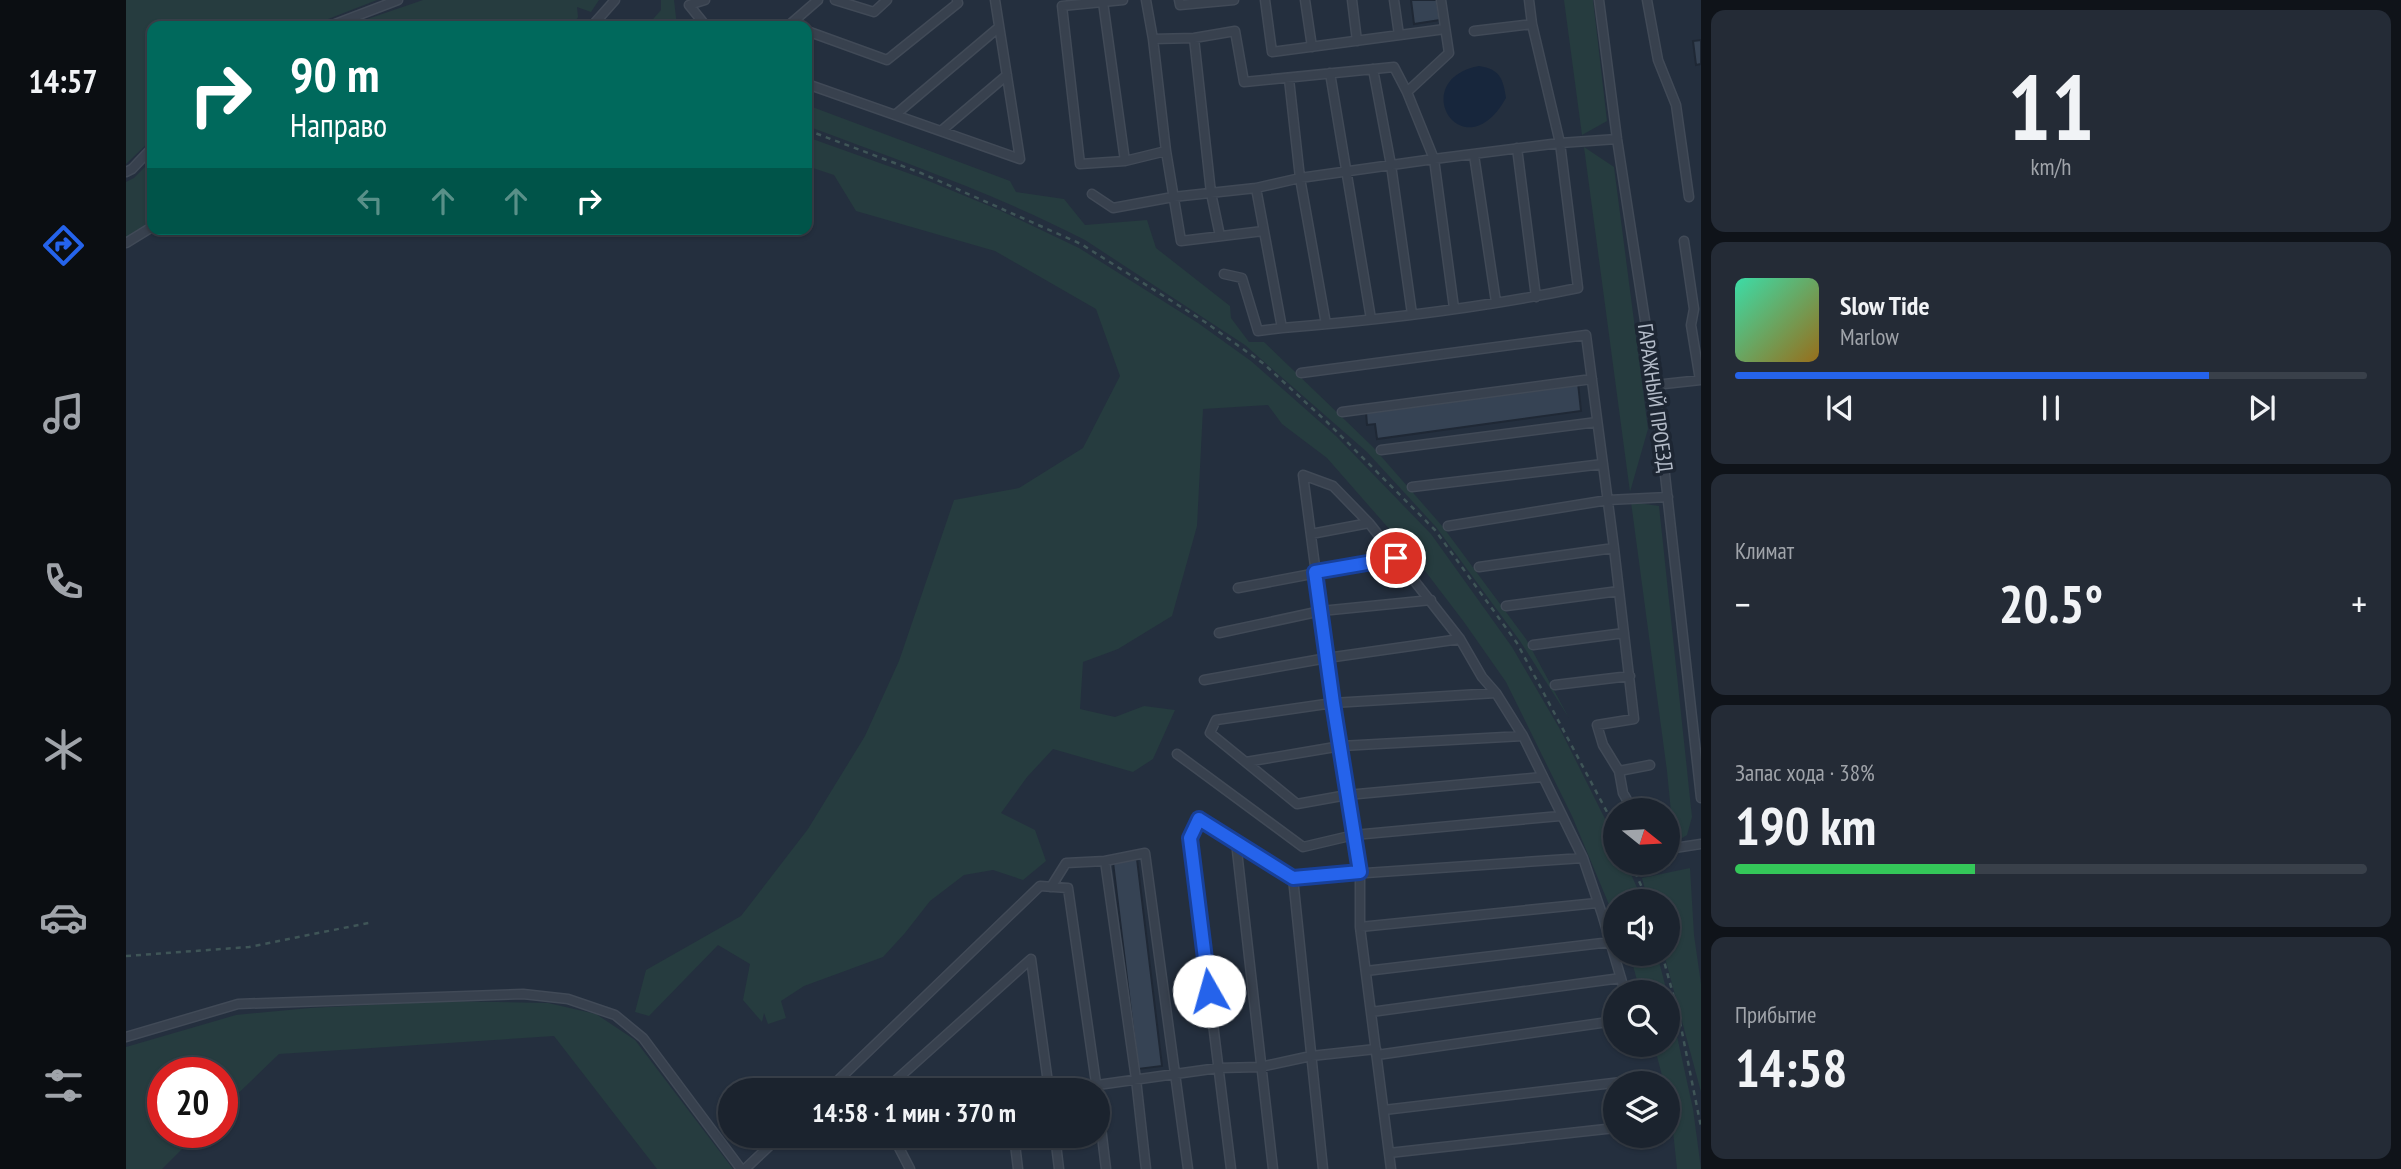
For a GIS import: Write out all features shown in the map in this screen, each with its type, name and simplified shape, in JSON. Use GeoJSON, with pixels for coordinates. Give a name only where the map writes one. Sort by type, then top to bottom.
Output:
{"type":"FeatureCollection","features":[{"type":"Feature","properties":{"kind":"lane"},"geometry":{"type":"LineString","coordinates":[[343,21],[398,0]]}},
{"type":"Feature","properties":{"kind":"lane"},"geometry":{"type":"LineString","coordinates":[[596,21],[615,0]]}},
{"type":"Feature","properties":{"kind":"lane"},"geometry":{"type":"LineString","coordinates":[[702,21],[689,5],[705,0]]}},
{"type":"Feature","properties":{"kind":"lane"},"geometry":{"type":"LineString","coordinates":[[795,21],[818,0]]}},
{"type":"Feature","properties":{"kind":"lane"},"geometry":{"type":"LineString","coordinates":[[835,0],[874,12],[887,0]]}},
{"type":"Feature","properties":{"kind":"lane"},"geometry":{"type":"LineString","coordinates":[[812,34],[887,61],[958,3],[957,0]]}},
{"type":"Feature","properties":{"kind":"lane"},"geometry":{"type":"LineString","coordinates":[[812,86],[1020,159],[995,0]]}},
{"type":"Feature","properties":{"kind":"lane"},"geometry":{"type":"LineString","coordinates":[[1123,0],[1062,6],[1080,164],[1125,161],[1166,151]]}},
{"type":"Feature","properties":{"kind":"lane"},"geometry":{"type":"LineString","coordinates":[[1146,0],[1181,241],[1263,231]]}},
{"type":"Feature","properties":{"kind":"lane"},"geometry":{"type":"LineString","coordinates":[[1179,0],[1180,5],[1234,0]]}},
{"type":"Feature","properties":{"kind":"lane"},"geometry":{"type":"LineString","coordinates":[[1265,0],[1272,52],[1446,29]]}},
{"type":"Feature","properties":{"kind":"lane"},"geometry":{"type":"LineString","coordinates":[[1305,0],[1312,47]]}},
{"type":"Feature","properties":{"kind":"lane"},"geometry":{"type":"LineString","coordinates":[[1352,0],[1357,41]]}},
{"type":"Feature","properties":{"kind":"lane"},"geometry":{"type":"LineString","coordinates":[[1394,0],[1399,35]]}},
{"type":"Feature","properties":{"kind":"lane"},"geometry":{"type":"LineString","coordinates":[[1407,92],[1449,53],[1441,0]]}},
{"type":"Feature","properties":{"kind":"lane"},"geometry":{"type":"LineString","coordinates":[[1224,274],[1242,278],[1258,331],[1412,314],[1536,297],[1577,288],[1560,144],[1532,24],[1529,0]]}},
{"type":"Feature","properties":{"kind":"lane","name":"ГАРАЖНЫЙ ПРОЕЗД"},"geometry":{"type":"LineString","coordinates":[[1599,0],[1617,139],[1655,385],[1701,797]]}},
{"type":"Feature","properties":{"kind":"lane"},"geometry":{"type":"LineString","coordinates":[[1647,0],[1658,60],[1676,105],[1689,197]]}},
{"type":"Feature","properties":{"kind":"lane"},"geometry":{"type":"LineString","coordinates":[[1103,2],[1125,161]]}},
{"type":"Feature","properties":{"kind":"lane"},"geometry":{"type":"LineString","coordinates":[[1474,31],[1532,24]]}},
{"type":"Feature","properties":{"kind":"lane"},"geometry":{"type":"LineString","coordinates":[[895,115],[998,28]]}},
{"type":"Feature","properties":{"kind":"lane"},"geometry":{"type":"LineString","coordinates":[[1153,39],[1194,38],[1234,31],[1244,82],[1394,67],[1434,159],[1454,308]]}},
{"type":"Feature","properties":{"kind":"lane"},"geometry":{"type":"LineString","coordinates":[[1194,38],[1212,193],[1220,236]]}},
{"type":"Feature","properties":{"kind":"lane"},"geometry":{"type":"LineString","coordinates":[[1373,69],[1391,166],[1412,314]]}},
{"type":"Feature","properties":{"kind":"lane"},"geometry":{"type":"LineString","coordinates":[[1330,73],[1370,319]]}},
{"type":"Feature","properties":{"kind":"lane"},"geometry":{"type":"LineString","coordinates":[[941,131],[1007,75]]}},
{"type":"Feature","properties":{"kind":"lane"},"geometry":{"type":"LineString","coordinates":[[1289,79],[1300,178],[1326,324]]}},
{"type":"Feature","properties":{"kind":"lane"},"geometry":{"type":"LineString","coordinates":[[1092,194],[1113,208],[1173,197],[1256,188],[1345,171],[1517,148],[1617,139]]}},
{"type":"Feature","properties":{"kind":"lane"},"geometry":{"type":"LineString","coordinates":[[1517,148],[1536,297]]}},
{"type":"Feature","properties":{"kind":"lane"},"geometry":{"type":"LineString","coordinates":[[126,172],[147,153]]}},
{"type":"Feature","properties":{"kind":"lane"},"geometry":{"type":"LineString","coordinates":[[1474,155],[1496,302]]}},
{"type":"Feature","properties":{"kind":"lane"},"geometry":{"type":"LineString","coordinates":[[1256,188],[1282,328]]}},
{"type":"Feature","properties":{"kind":"lane"},"geometry":{"type":"LineString","coordinates":[[126,243],[147,230]]}},
{"type":"Feature","properties":{"kind":"lane"},"geometry":{"type":"LineString","coordinates":[[1655,385],[1700,380],[1691,325],[1698,308],[1684,242]]}},
{"type":"Feature","properties":{"kind":"lane"},"geometry":{"type":"LineString","coordinates":[[1301,373],[1586,334],[1634,719],[1597,725],[1603,745],[1619,771],[1626,798]]}},
{"type":"Feature","properties":{"kind":"lane"},"geometry":{"type":"LineString","coordinates":[[1342,412],[1592,379]]}},
{"type":"Feature","properties":{"kind":"lane"},"geometry":{"type":"LineString","coordinates":[[1381,450],[1597,422]]}},
{"type":"Feature","properties":{"kind":"lane"},"geometry":{"type":"LineString","coordinates":[[1412,487],[1603,464]]}},
{"type":"Feature","properties":{"kind":"lane"},"geometry":{"type":"LineString","coordinates":[[1391,1169],[1360,927],[1360,872],[1333,703],[1303,475],[1333,486],[1369,523],[1460,639],[1482,677],[1496,693],[1523,736],[1560,816],[1583,858],[1603,920]]}},
{"type":"Feature","properties":{"kind":"lane"},"geometry":{"type":"LineString","coordinates":[[1448,526],[1608,500],[1668,497]]}},
{"type":"Feature","properties":{"kind":"lane"},"geometry":{"type":"LineString","coordinates":[[1311,534],[1369,523]]}},
{"type":"Feature","properties":{"kind":"lane"},"geometry":{"type":"LineString","coordinates":[[1479,567],[1614,548]]}},
{"type":"Feature","properties":{"kind":"lane"},"geometry":{"type":"LineString","coordinates":[[1238,588],[1396,558]]}},
{"type":"Feature","properties":{"kind":"lane"},"geometry":{"type":"LineString","coordinates":[[1506,606],[1619,591]]}},
{"type":"Feature","properties":{"kind":"lane"},"geometry":{"type":"LineString","coordinates":[[1219,633],[1321,611],[1432,600]]}},
{"type":"Feature","properties":{"kind":"lane"},"geometry":{"type":"LineString","coordinates":[[1533,645],[1624,633]]}},
{"type":"Feature","properties":{"kind":"lane"},"geometry":{"type":"LineString","coordinates":[[1205,680],[1328,658],[1460,639]]}},
{"type":"Feature","properties":{"kind":"lane"},"geometry":{"type":"LineString","coordinates":[[1555,685],[1630,676]]}},
{"type":"Feature","properties":{"kind":"lane"},"geometry":{"type":"LineString","coordinates":[[1496,693],[1333,703],[1216,720],[1210,733],[1297,804],[1347,795],[1542,777]]}},
{"type":"Feature","properties":{"kind":"lane"},"geometry":{"type":"LineString","coordinates":[[1246,762],[1341,746],[1523,736]]}},
{"type":"Feature","properties":{"kind":"lane"},"geometry":{"type":"LineString","coordinates":[[1177,754],[1303,847],[1354,835],[1560,816]]}},
{"type":"Feature","properties":{"kind":"lane"},"geometry":{"type":"LineString","coordinates":[[1619,771],[1650,765]]}},
{"type":"Feature","properties":{"kind":"lane"},"geometry":{"type":"LineString","coordinates":[[1231,1169],[1190,838],[1199,819],[1293,878],[1583,858]]}},
{"type":"Feature","properties":{"kind":"lane"},"geometry":{"type":"LineString","coordinates":[[1237,842],[1273,1169]]}},
{"type":"Feature","properties":{"kind":"lane"},"geometry":{"type":"LineString","coordinates":[[1680,847],[1701,844]]}},
{"type":"Feature","properties":{"kind":"lane"},"geometry":{"type":"LineString","coordinates":[[1051,887],[1066,863],[1105,861],[1144,853],[1188,1169]]}},
{"type":"Feature","properties":{"kind":"lane"},"geometry":{"type":"LineString","coordinates":[[1105,861],[1146,1169]]}},
{"type":"Feature","properties":{"kind":"lane"},"geometry":{"type":"LineString","coordinates":[[1293,878],[1323,1169]]}},
{"type":"Feature","properties":{"kind":"lane"},"geometry":{"type":"LineString","coordinates":[[840,1078],[1040,886],[1068,888],[1095,1078]]}},
{"type":"Feature","properties":{"kind":"lane"},"geometry":{"type":"LineString","coordinates":[[1360,927],[1597,903]]}},
{"type":"Feature","properties":{"kind":"lane"},"geometry":{"type":"LineString","coordinates":[[1366,971],[1603,943]]}},
{"type":"Feature","properties":{"kind":"lane"},"geometry":{"type":"LineString","coordinates":[[898,1078],[1031,959],[1047,1078]]}},
{"type":"Feature","properties":{"kind":"lane"},"geometry":{"type":"LineString","coordinates":[[1371,1012],[1621,978],[1618,966]]}},
{"type":"Feature","properties":{"kind":"lane"},"geometry":{"type":"LineString","coordinates":[[126,1037],[237,1004],[523,994],[568,999],[615,1015],[643,1038],[743,1169],[767,1148]]}},
{"type":"Feature","properties":{"kind":"lane"},"geometry":{"type":"LineString","coordinates":[[1110,1086],[1136,1079],[1218,1068],[1260,1067],[1311,1056],[1376,1052],[1603,1023]]}},
{"type":"Feature","properties":{"kind":"lane"},"geometry":{"type":"LineString","coordinates":[[1384,1110],[1603,1084]]}},
{"type":"Feature","properties":{"kind":"lane"},"geometry":{"type":"LineString","coordinates":[[1389,1153],[1603,1129]]}},
{"type":"Feature","properties":{"kind":"lane"},"geometry":{"type":"LineString","coordinates":[[899,1148],[910,1169]]}},
{"type":"Feature","properties":{"kind":"lane"},"geometry":{"type":"LineString","coordinates":[[1015,1148],[1018,1169]]}},
{"type":"Feature","properties":{"kind":"lane"},"geometry":{"type":"LineString","coordinates":[[1056,1148],[1059,1169]]}},
{"type":"Feature","properties":{"kind":"lane"},"geometry":{"type":"LineString","coordinates":[[1104,1148],[1106,1169]]}},
{"type":"Feature","properties":{"kind":"path"},"geometry":{"type":"LineString","coordinates":[[812,132],[921,173],[1081,244],[1205,322],[1264,364],[1327,422],[1435,530],[1517,643],[1603,804]]}},
{"type":"Feature","properties":{"kind":"path"},"geometry":{"type":"LineString","coordinates":[[126,956],[249,947],[373,922]]}},
{"type":"Feature","properties":{"kind":"path"},"geometry":{"type":"LineString","coordinates":[[1665,966],[1678,1012],[1701,1127]]}},
{"type":"Feature","properties":{"kind":"green space"},"geometry":{"type":"Polygon","coordinates":[[[126,0],[377,0],[323,21],[147,21],[147,144],[126,164],[126,0]]]}},
{"type":"Feature","properties":{"kind":"green space"},"geometry":{"type":"Polygon","coordinates":[[[423,0],[599,0],[591,12],[577,7],[576,21],[362,21],[423,0]]]}},
{"type":"Feature","properties":{"kind":"green space"},"geometry":{"type":"Polygon","coordinates":[[[661,0],[674,0],[676,21],[651,21],[661,10],[661,0]]]}},
{"type":"Feature","properties":{"kind":"green space"},"geometry":{"type":"Polygon","coordinates":[[[1564,0],[1593,0],[1607,121],[1582,135],[1564,0]]]}},
{"type":"Feature","properties":{"kind":"green space"},"geometry":{"type":"Polygon","coordinates":[[[812,107],[1010,181],[1016,192],[1064,199],[1085,225],[1147,220],[1156,248],[1230,306],[1231,318],[1249,342],[1264,342],[1373,447],[1443,527],[1526,639],[1569,718],[1520,641],[1436,527],[1367,452],[1245,345],[1085,240],[983,193],[812,128],[812,107]]]}},
{"type":"Feature","properties":{"kind":"green space"},"geometry":{"type":"Polygon","coordinates":[[[812,139],[919,177],[999,210],[1079,248],[1198,323],[1251,361],[1336,436],[1431,534],[1512,647],[1561,731],[1603,815],[1603,875],[1631,875],[1638,889],[1603,890],[1572,816],[1506,682],[1419,563],[1327,458],[1282,424],[1268,405],[1203,409],[1197,526],[1172,616],[1118,649],[1083,662],[1080,709],[1115,717],[1144,706],[1175,710],[1153,759],[1133,772],[1053,749],[1027,777],[1001,813],[1035,830],[1046,861],[1023,880],[993,870],[964,875],[930,901],[883,957],[804,986],[781,1001],[786,1018],[768,1024],[764,1013],[762,1022],[743,1000],[750,964],[718,945],[649,1016],[635,1012],[646,970],[741,916],[808,829],[865,736],[899,661],[954,500],[1019,488],[1083,448],[1120,376],[1096,309],[995,251],[856,211],[834,175],[812,168],[812,139]]]}},
{"type":"Feature","properties":{"kind":"green space"},"geometry":{"type":"Polygon","coordinates":[[[1584,147],[1614,167],[1648,429],[1630,492],[1584,147]]]}},
{"type":"Feature","properties":{"kind":"green space"},"geometry":{"type":"Polygon","coordinates":[[[147,165],[147,225],[126,238],[126,182],[147,165]]]}},
{"type":"Feature","properties":{"kind":"green space"},"geometry":{"type":"Polygon","coordinates":[[[1631,502],[1659,506],[1692,817],[1687,835],[1680,839],[1680,798],[1670,798],[1631,502]]]}},
{"type":"Feature","properties":{"kind":"green space"},"geometry":{"type":"Polygon","coordinates":[[[1690,868],[1694,935],[1701,984],[1701,1092],[1680,1014],[1680,980],[1671,980],[1667,966],[1680,966],[1680,889],[1645,889],[1642,878],[1680,875],[1680,870],[1690,868]]]}},
{"type":"Feature","properties":{"kind":"green space"},"geometry":{"type":"Polygon","coordinates":[[[1633,966],[1660,966],[1664,980],[1637,980],[1633,966]]]}},
{"type":"Feature","properties":{"kind":"green space"},"geometry":{"type":"Polygon","coordinates":[[[446,1001],[548,1003],[596,1014],[635,1040],[733,1169],[657,1169],[554,1036],[279,1054],[238,1094],[238,1057],[147,1057],[147,1148],[183,1148],[162,1169],[126,1169],[126,1047],[236,1015],[446,1001]]]}},
{"type":"Feature","properties":{"kind":"green space"},"geometry":{"type":"Polygon","coordinates":[[[1680,1050],[1693,1109],[1701,1169],[1677,1169],[1675,1148],[1680,1148],[1680,1071],[1661,1071],[1657,1057],[1680,1057],[1680,1050]]]}},
{"type":"Feature","properties":{"kind":"water"},"geometry":{"type":"Polygon","coordinates":[[[1479,66],[1496,72],[1506,98],[1489,119],[1473,127],[1459,125],[1449,116],[1444,102],[1446,88],[1457,75],[1479,66]]]}},
{"type":"Feature","properties":{"kind":"building"},"geometry":{"type":"Polygon","coordinates":[[[1411,0],[1437,0],[1440,20],[1414,24],[1411,0]]]}},
{"type":"Feature","properties":{"kind":"building"},"geometry":{"type":"Polygon","coordinates":[[[1701,40],[1701,64],[1696,65],[1693,41],[1701,40]]]}},
{"type":"Feature","properties":{"kind":"building"},"geometry":{"type":"Polygon","coordinates":[[[1578,383],[1581,411],[1377,439],[1375,424],[1367,425],[1366,412],[1578,383]]]}},
{"type":"Feature","properties":{"kind":"building"},"geometry":{"type":"Polygon","coordinates":[[[1137,859],[1162,1066],[1138,1069],[1113,862],[1137,859]]]}},
{"type":"Feature","properties":{"kind":"route"},"geometry":{"type":"LineString","coordinates":[[1209,991],[1190,838],[1199,819],[1293,878],[1360,872],[1315,572],[1396,558]]}}]}
